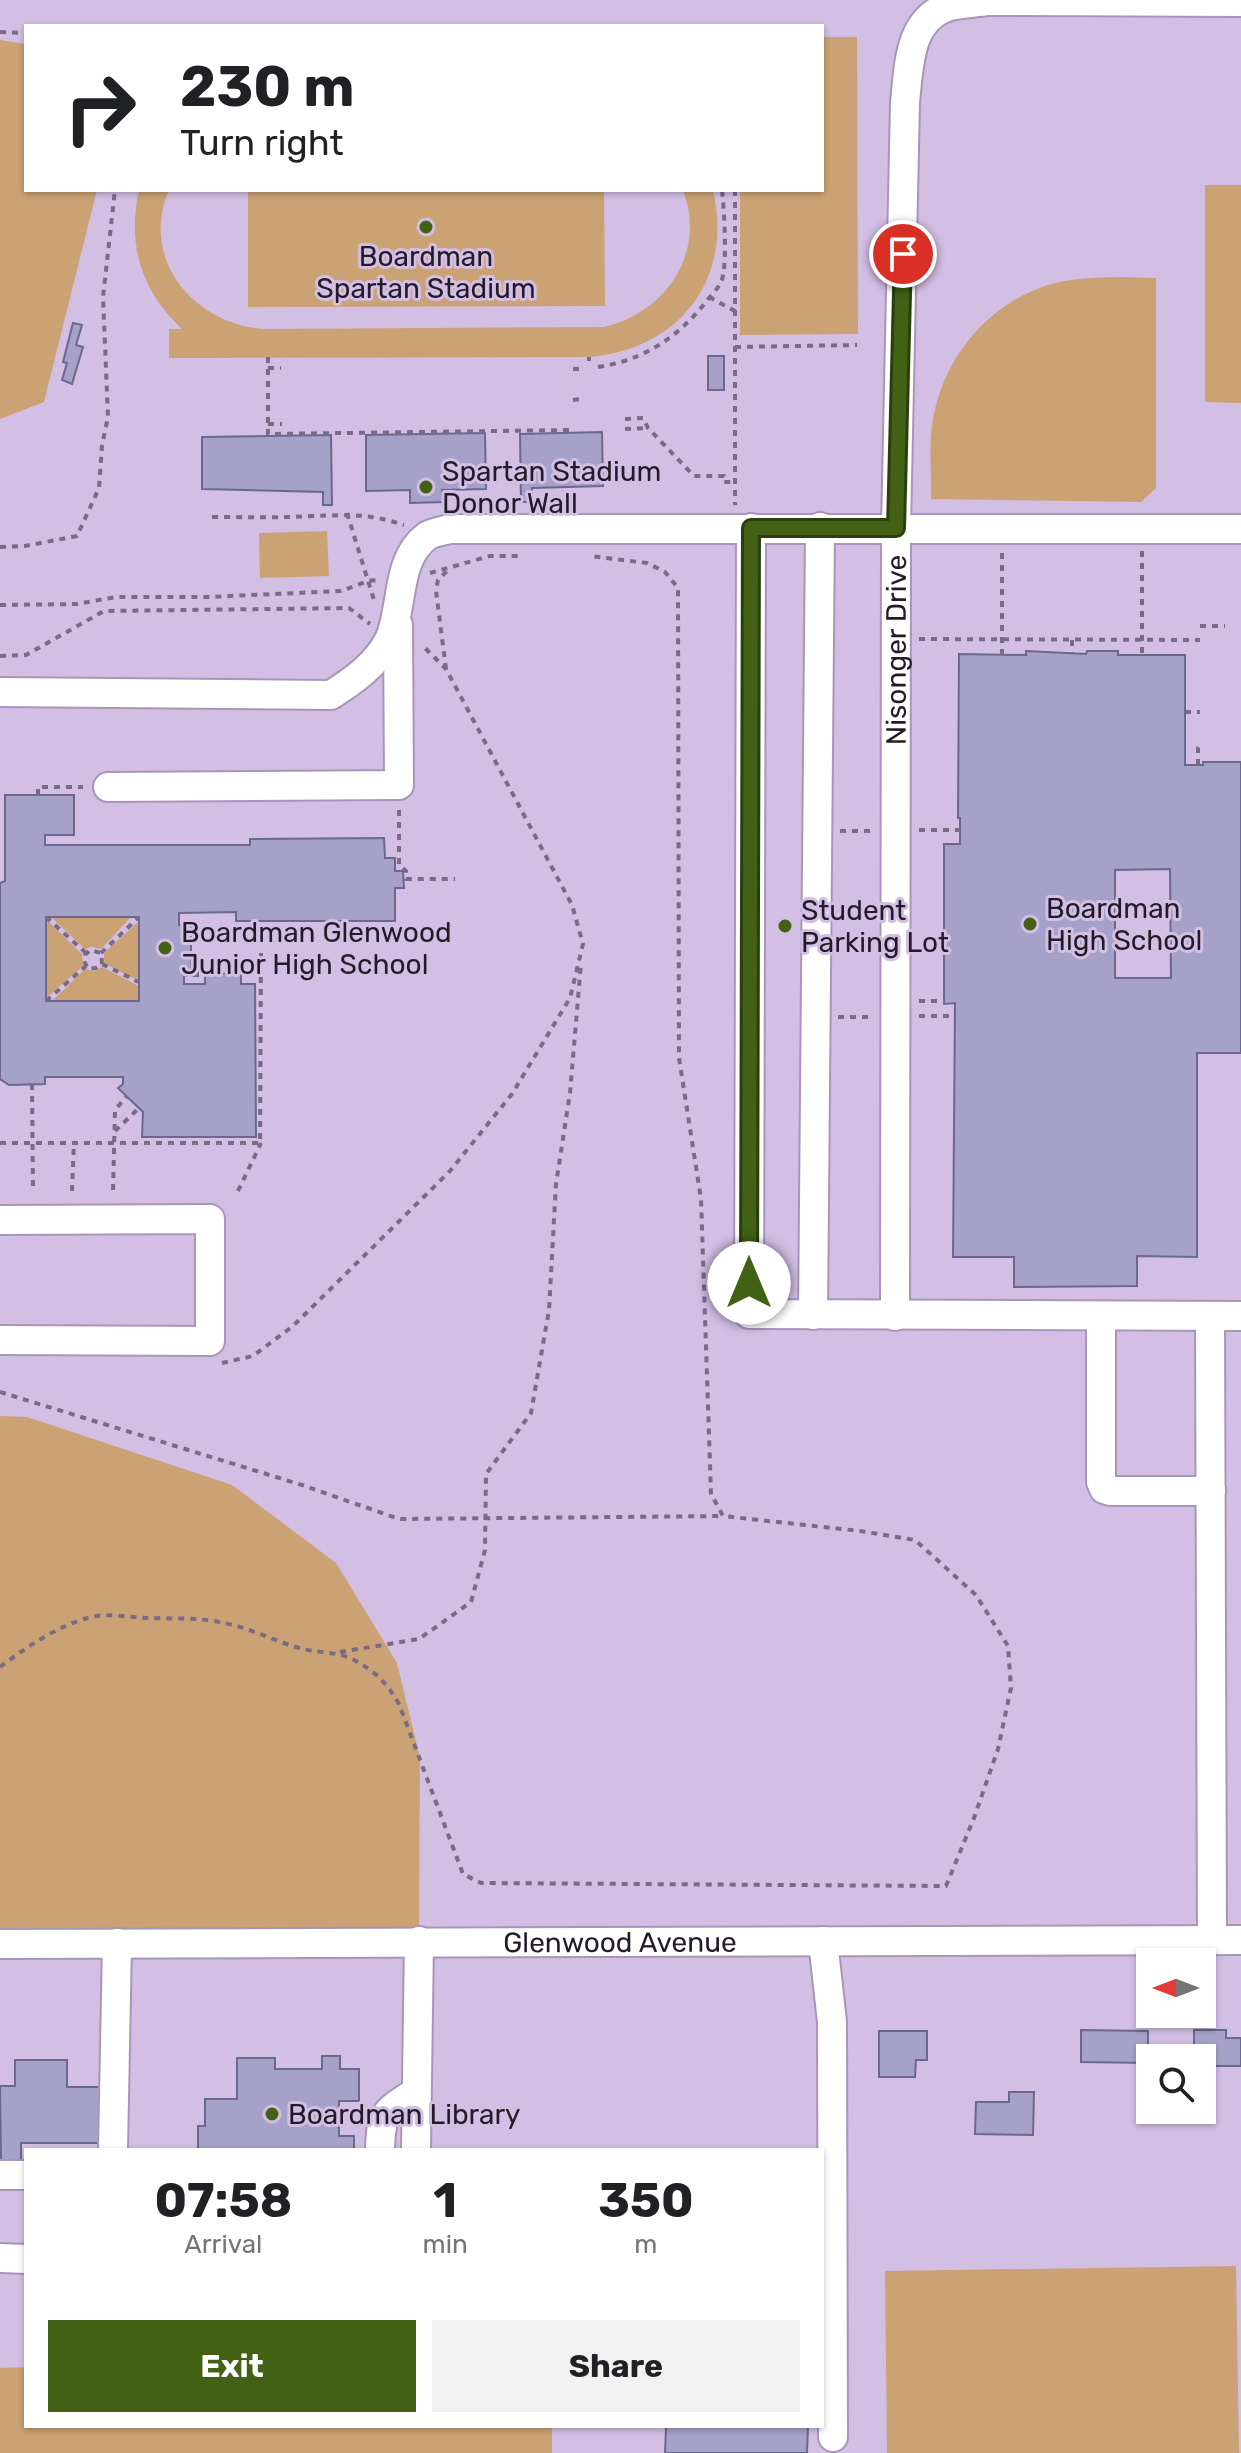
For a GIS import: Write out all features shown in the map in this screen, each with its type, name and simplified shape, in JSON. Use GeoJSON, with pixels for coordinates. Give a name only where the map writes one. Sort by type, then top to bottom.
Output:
{"type":"FeatureCollection","features":[{"type":"Feature","properties":{"kind":"street","name":"Nisonger Drive"},"geometry":{"type":"LineString","coordinates":[[895,1316],[896,528],[905,102],[910,55],[916,34],[925,20],[951,6],[988,1],[1241,2]]}},
{"type":"Feature","properties":{"kind":"street"},"geometry":{"type":"LineString","coordinates":[[813,1315],[820,527]]}},
{"type":"Feature","properties":{"kind":"street"},"geometry":{"type":"LineString","coordinates":[[743,528],[749,1314],[1241,1316]]}},
{"type":"Feature","properties":{"kind":"street"},"geometry":{"type":"LineString","coordinates":[[0,692],[331,695],[358,678],[388,642],[411,555],[428,535],[450,529],[1241,529]]}},
{"type":"Feature","properties":{"kind":"street"},"geometry":{"type":"LineString","coordinates":[[108,787],[399,785],[392,628]]}},
{"type":"Feature","properties":{"kind":"street"},"geometry":{"type":"LineString","coordinates":[[0,1220],[210,1219],[210,1341],[0,1340]]}},
{"type":"Feature","properties":{"kind":"street"},"geometry":{"type":"LineString","coordinates":[[1101,1316],[1101,1482],[1104,1489],[1211,1491]]}},
{"type":"Feature","properties":{"kind":"street"},"geometry":{"type":"LineString","coordinates":[[1210,1317],[1212,1940]]}},
{"type":"Feature","properties":{"kind":"street","name":"Glenwood Avenue"},"geometry":{"type":"LineString","coordinates":[[0,1944],[1241,1940]]}},
{"type":"Feature","properties":{"kind":"street"},"geometry":{"type":"LineString","coordinates":[[416,2148],[419,1941]]}},
{"type":"Feature","properties":{"kind":"street"},"geometry":{"type":"LineString","coordinates":[[823,1941],[832,2022],[833,2437]]}},
{"type":"Feature","properties":{"kind":"street"},"geometry":{"type":"LineString","coordinates":[[113,2148],[117,1943]]}},
{"type":"Feature","properties":{"kind":"street"},"geometry":{"type":"LineString","coordinates":[[380,2148],[381,2123],[393,2107],[416,2092]]}},
{"type":"Feature","properties":{"kind":"street"},"geometry":{"type":"LineString","coordinates":[[0,2175],[24,2175]]}},
{"type":"Feature","properties":{"kind":"street"},"geometry":{"type":"LineString","coordinates":[[0,2258],[24,2259]]}},
{"type":"Feature","properties":{"kind":"path"},"geometry":{"type":"LineString","coordinates":[[0,32],[24,33]]}},
{"type":"Feature","properties":{"kind":"path"},"geometry":{"type":"LineString","coordinates":[[0,547],[25,546],[77,536],[99,488],[102,445],[108,417],[103,297],[115,192]]}},
{"type":"Feature","properties":{"kind":"path"},"geometry":{"type":"LineString","coordinates":[[598,367],[634,359],[664,344],[722,281],[722,192]]}},
{"type":"Feature","properties":{"kind":"path"},"geometry":{"type":"LineString","coordinates":[[735,192],[735,482],[743,528]]}},
{"type":"Feature","properties":{"kind":"path"},"geometry":{"type":"LineString","coordinates":[[709,297],[735,311]]}},
{"type":"Feature","properties":{"kind":"path"},"geometry":{"type":"LineString","coordinates":[[735,347],[857,345]]}},
{"type":"Feature","properties":{"kind":"path"},"geometry":{"type":"LineString","coordinates":[[268,357],[268,434],[572,430]]}},
{"type":"Feature","properties":{"kind":"path"},"geometry":{"type":"LineString","coordinates":[[268,368],[281,368]]}},
{"type":"Feature","properties":{"kind":"path"},"geometry":{"type":"LineString","coordinates":[[573,369],[583,369]]}},
{"type":"Feature","properties":{"kind":"path"},"geometry":{"type":"LineString","coordinates":[[573,400],[582,399]]}},
{"type":"Feature","properties":{"kind":"path"},"geometry":{"type":"LineString","coordinates":[[625,419],[643,418],[648,428],[694,476],[724,476],[724,482],[735,482]]}},
{"type":"Feature","properties":{"kind":"path"},"geometry":{"type":"LineString","coordinates":[[268,424],[282,424]]}},
{"type":"Feature","properties":{"kind":"path"},"geometry":{"type":"LineString","coordinates":[[625,429],[648,428]]}},
{"type":"Feature","properties":{"kind":"path"},"geometry":{"type":"LineString","coordinates":[[347,513],[368,581],[392,628]]}},
{"type":"Feature","properties":{"kind":"path"},"geometry":{"type":"LineString","coordinates":[[212,517],[347,513],[373,516],[414,528]]}},
{"type":"Feature","properties":{"kind":"path"},"geometry":{"type":"LineString","coordinates":[[1002,528],[1002,655]]}},
{"type":"Feature","properties":{"kind":"path"},"geometry":{"type":"LineString","coordinates":[[1142,529],[1142,655]]}},
{"type":"Feature","properties":{"kind":"path"},"geometry":{"type":"LineString","coordinates":[[0,605],[77,604],[116,597],[208,597],[341,591],[368,581],[449,570],[438,580],[436,591],[446,669]]}},
{"type":"Feature","properties":{"kind":"path"},"geometry":{"type":"LineString","coordinates":[[0,656],[26,655],[104,611],[349,608],[372,626],[392,628],[418,641],[446,669],[572,905],[583,944],[570,1093],[556,1184],[549,1310],[531,1413],[486,1474],[485,1550],[471,1602],[419,1639],[336,1653],[298,1648],[224,1623],[196,1619],[99,1616],[64,1626],[37,1640],[0,1667]]}},
{"type":"Feature","properties":{"kind":"path"},"geometry":{"type":"LineString","coordinates":[[1200,626],[1225,626]]}},
{"type":"Feature","properties":{"kind":"path"},"geometry":{"type":"LineString","coordinates":[[909,639],[1200,640]]}},
{"type":"Feature","properties":{"kind":"path"},"geometry":{"type":"LineString","coordinates":[[1072,640],[1072,654]]}},
{"type":"Feature","properties":{"kind":"path"},"geometry":{"type":"LineString","coordinates":[[1185,712],[1200,712]]}},
{"type":"Feature","properties":{"kind":"path"},"geometry":{"type":"LineString","coordinates":[[1198,765],[1200,745]]}},
{"type":"Feature","properties":{"kind":"path"},"geometry":{"type":"LineString","coordinates":[[38,795],[38,787],[108,787]]}},
{"type":"Feature","properties":{"kind":"path"},"geometry":{"type":"LineString","coordinates":[[399,806],[399,865],[406,871],[405,879],[455,879]]}},
{"type":"Feature","properties":{"kind":"path"},"geometry":{"type":"LineString","coordinates":[[909,830],[960,830]]}},
{"type":"Feature","properties":{"kind":"path"},"geometry":{"type":"LineString","coordinates":[[862,831],[873,831]]}},
{"type":"Feature","properties":{"kind":"path"},"geometry":{"type":"LineString","coordinates":[[46,917],[86,953]]}},
{"type":"Feature","properties":{"kind":"path"},"geometry":{"type":"LineString","coordinates":[[101,953],[139,917]]}},
{"type":"Feature","properties":{"kind":"path"},"geometry":{"type":"LineString","coordinates":[[216,1364],[253,1356],[293,1326],[450,1171],[512,1094],[549,1036],[570,998],[583,944]]}},
{"type":"Feature","properties":{"kind":"path"},"geometry":{"type":"LineString","coordinates":[[238,1191],[261,1145],[261,949]]}},
{"type":"Feature","properties":{"kind":"path"},"geometry":{"type":"LineString","coordinates":[[86,953],[94,950],[101,953]]}},
{"type":"Feature","properties":{"kind":"path"},"geometry":{"type":"LineString","coordinates":[[86,953],[86,966],[92,969],[102,964]]}},
{"type":"Feature","properties":{"kind":"path"},"geometry":{"type":"LineString","coordinates":[[101,953],[102,964]]}},
{"type":"Feature","properties":{"kind":"path"},"geometry":{"type":"LineString","coordinates":[[102,964],[139,982]]}},
{"type":"Feature","properties":{"kind":"path"},"geometry":{"type":"LineString","coordinates":[[46,1001],[86,966]]}},
{"type":"Feature","properties":{"kind":"path"},"geometry":{"type":"LineString","coordinates":[[909,1001],[944,1001]]}},
{"type":"Feature","properties":{"kind":"path"},"geometry":{"type":"LineString","coordinates":[[932,1016],[955,1016]]}},
{"type":"Feature","properties":{"kind":"path"},"geometry":{"type":"LineString","coordinates":[[860,1017],[872,1017]]}},
{"type":"Feature","properties":{"kind":"path"},"geometry":{"type":"LineString","coordinates":[[32,1084],[33,1191]]}},
{"type":"Feature","properties":{"kind":"path"},"geometry":{"type":"LineString","coordinates":[[113,1190],[115,1110],[127,1096]]}},
{"type":"Feature","properties":{"kind":"path"},"geometry":{"type":"LineString","coordinates":[[114,1131],[139,1108]]}},
{"type":"Feature","properties":{"kind":"path"},"geometry":{"type":"LineString","coordinates":[[0,1143],[256,1143],[261,1140]]}},
{"type":"Feature","properties":{"kind":"path"},"geometry":{"type":"LineString","coordinates":[[72,1191],[74,1142]]}},
{"type":"Feature","properties":{"kind":"path"},"geometry":{"type":"LineString","coordinates":[[0,1392],[302,1485],[399,1519],[723,1516]]}},
{"type":"Feature","properties":{"kind":"path"},"geometry":{"type":"LineString","coordinates":[[336,1653],[370,1669],[388,1685],[399,1704],[463,1874],[481,1883]]}},
{"type":"Feature","properties":{"kind":"shaded area"},"geometry":{"type":"Polygon","coordinates":[[[824,37],[857,37],[858,334],[740,335],[740,192],[824,192],[824,37]]]}},
{"type":"Feature","properties":{"kind":"shaded area"},"geometry":{"type":"Polygon","coordinates":[[[0,40],[24,44],[24,192],[96,192],[44,402],[0,419],[0,40]]]}},
{"type":"Feature","properties":{"kind":"shaded area"},"geometry":{"type":"Polygon","coordinates":[[[1205,185],[1241,185],[1241,403],[1205,402],[1205,185]]]}},
{"type":"Feature","properties":{"kind":"shaded area"},"geometry":{"type":"Polygon","coordinates":[[[139,192],[168,192],[162,216],[161,240],[167,263],[179,284],[195,301],[215,315],[263,329],[604,327],[626,320],[646,308],[663,294],[676,276],[690,236],[684,192],[713,192],[717,222],[715,253],[707,280],[693,304],[673,325],[649,340],[621,351],[589,357],[169,358],[169,329],[182,329],[156,299],[147,283],[137,248],[139,192]]]}},
{"type":"Feature","properties":{"kind":"shaded area"},"geometry":{"type":"Polygon","coordinates":[[[248,192],[604,192],[605,306],[248,307],[248,192]]]}},
{"type":"Feature","properties":{"kind":"shaded area"},"geometry":{"type":"Polygon","coordinates":[[[1156,278],[1156,488],[1141,502],[931,499],[933,419],[947,375],[972,336],[1006,305],[1026,294],[1065,281],[1156,278]]]}},
{"type":"Feature","properties":{"kind":"shaded area"},"geometry":{"type":"Polygon","coordinates":[[[327,531],[329,576],[260,578],[259,533],[327,531]]]}},
{"type":"Feature","properties":{"kind":"shaded area"},"geometry":{"type":"Polygon","coordinates":[[[51,917],[131,917],[101,949],[85,949],[51,917]]]}},
{"type":"Feature","properties":{"kind":"shaded area"},"geometry":{"type":"Polygon","coordinates":[[[46,919],[82,954],[83,966],[46,998],[46,919]]]}},
{"type":"Feature","properties":{"kind":"shaded area"},"geometry":{"type":"Polygon","coordinates":[[[139,921],[139,978],[132,978],[104,963],[104,953],[139,921]]]}},
{"type":"Feature","properties":{"kind":"shaded area"},"geometry":{"type":"Polygon","coordinates":[[[102,967],[139,986],[139,1001],[52,1001],[85,969],[95,971],[102,967]]]}},
{"type":"Feature","properties":{"kind":"shaded area"},"geometry":{"type":"Polygon","coordinates":[[[0,1416],[27,1417],[232,1485],[336,1563],[397,1663],[420,1758],[419,1941],[0,1944],[0,1416]]]}},
{"type":"Feature","properties":{"kind":"shaded area"},"geometry":{"type":"Polygon","coordinates":[[[1236,2266],[1241,2453],[887,2453],[885,2271],[1236,2266]]]}},
{"type":"Feature","properties":{"kind":"shaded area"},"geometry":{"type":"Polygon","coordinates":[[[24,2367],[24,2428],[552,2428],[552,2453],[0,2453],[0,2368],[24,2367]]]}},
{"type":"Feature","properties":{"kind":"building"},"geometry":{"type":"Polygon","coordinates":[[[73,323],[82,325],[76,345],[83,347],[72,384],[62,380],[67,363],[63,362],[73,323]]]}},
{"type":"Feature","properties":{"kind":"building"},"geometry":{"type":"Polygon","coordinates":[[[708,356],[724,356],[724,390],[708,390],[708,356]]]}},
{"type":"Feature","properties":{"kind":"building"},"geometry":{"type":"Polygon","coordinates":[[[602,432],[603,486],[532,488],[531,502],[521,502],[520,434],[602,432]]]}},
{"type":"Feature","properties":{"kind":"building"},"geometry":{"type":"Polygon","coordinates":[[[485,433],[486,489],[442,490],[443,502],[410,503],[410,490],[366,491],[366,435],[485,433]]]}},
{"type":"Feature","properties":{"kind":"building"},"geometry":{"type":"Polygon","coordinates":[[[331,435],[332,505],[323,505],[323,492],[202,489],[202,437],[331,435]]]}},
{"type":"Feature","properties":{"kind":"building","name":"Boardman High School"},"geometry":{"type":"Polygon","coordinates":[[[1026,651],[1086,654],[1087,651],[1118,651],[1118,655],[1185,655],[1185,765],[1241,762],[1241,1053],[1197,1053],[1197,1257],[1137,1256],[1137,1286],[1014,1287],[1014,1257],[953,1257],[955,1003],[944,1004],[944,844],[960,844],[959,654],[1026,655],[1026,651]],[[1170,869],[1115,870],[1115,978],[1171,978],[1170,869]]]}},
{"type":"Feature","properties":{"kind":"building","name":"Boardman Glenwood Junior High School"},"geometry":{"type":"Polygon","coordinates":[[[5,795],[74,795],[74,835],[45,835],[45,845],[250,845],[250,839],[384,838],[385,858],[395,858],[395,871],[403,871],[404,888],[395,888],[395,921],[236,921],[236,912],[179,913],[179,925],[191,925],[191,971],[198,971],[198,976],[184,976],[184,984],[205,984],[205,974],[241,973],[241,984],[255,984],[256,1137],[142,1137],[143,1112],[118,1088],[123,1084],[123,1077],[45,1077],[45,1084],[9,1085],[0,1079],[0,883],[5,881],[5,795]],[[46,917],[46,1001],[139,1001],[139,917],[46,917]]]}},
{"type":"Feature","properties":{"kind":"building"},"geometry":{"type":"Polygon","coordinates":[[[1081,2030],[1148,2031],[1148,2044],[1136,2044],[1136,2063],[1081,2062],[1081,2030]]]}},
{"type":"Feature","properties":{"kind":"building"},"geometry":{"type":"Polygon","coordinates":[[[1194,2030],[1226,2030],[1226,2038],[1241,2038],[1241,2066],[1216,2066],[1216,2044],[1194,2044],[1194,2030]]]}},
{"type":"Feature","properties":{"kind":"building"},"geometry":{"type":"Polygon","coordinates":[[[879,2031],[927,2031],[927,2060],[916,2060],[915,2077],[879,2077],[879,2031]]]}},
{"type":"Feature","properties":{"kind":"building","name":"Boardman Library"},"geometry":{"type":"Polygon","coordinates":[[[322,2056],[340,2056],[340,2069],[359,2069],[359,2101],[339,2101],[339,2136],[354,2136],[354,2148],[198,2148],[198,2126],[205,2126],[205,2099],[237,2099],[237,2058],[275,2058],[275,2069],[322,2069],[322,2056]]]}},
{"type":"Feature","properties":{"kind":"building"},"geometry":{"type":"Polygon","coordinates":[[[15,2060],[67,2060],[67,2087],[105,2087],[105,2143],[21,2143],[21,2160],[1,2160],[0,2086],[15,2086],[15,2060]]]}},
{"type":"Feature","properties":{"kind":"building"},"geometry":{"type":"Polygon","coordinates":[[[1009,2092],[1034,2092],[1033,2135],[975,2134],[976,2102],[1009,2102],[1009,2092]]]}},
{"type":"Feature","properties":{"kind":"building"},"geometry":{"type":"Polygon","coordinates":[[[666,2428],[808,2428],[807,2453],[665,2453],[666,2428]]]}},
{"type":"Feature","properties":{"kind":"place","name":"Boardman Spartan Stadium"},"geometry":{"type":"Point","coordinates":[426,227]}},
{"type":"Feature","properties":{"kind":"place","name":"Spartan Stadium Donor Wall"},"geometry":{"type":"Point","coordinates":[426,487]}},
{"type":"Feature","properties":{"kind":"place","name":"Boardman High School"},"geometry":{"type":"Point","coordinates":[1030,924]}},
{"type":"Feature","properties":{"kind":"place","name":"Student Parking Lot"},"geometry":{"type":"Point","coordinates":[785,926]}},
{"type":"Feature","properties":{"kind":"place","name":"Boardman Glenwood Junior High School"},"geometry":{"type":"Point","coordinates":[165,948]}},
{"type":"Feature","properties":{"kind":"place","name":"Boardman Library"},"geometry":{"type":"Point","coordinates":[272,2114]}},
{"type":"Feature","properties":{"kind":"route"},"geometry":{"type":"LineString","coordinates":[[749,1283],[751,528],[896,528],[903,254]]}}]}
